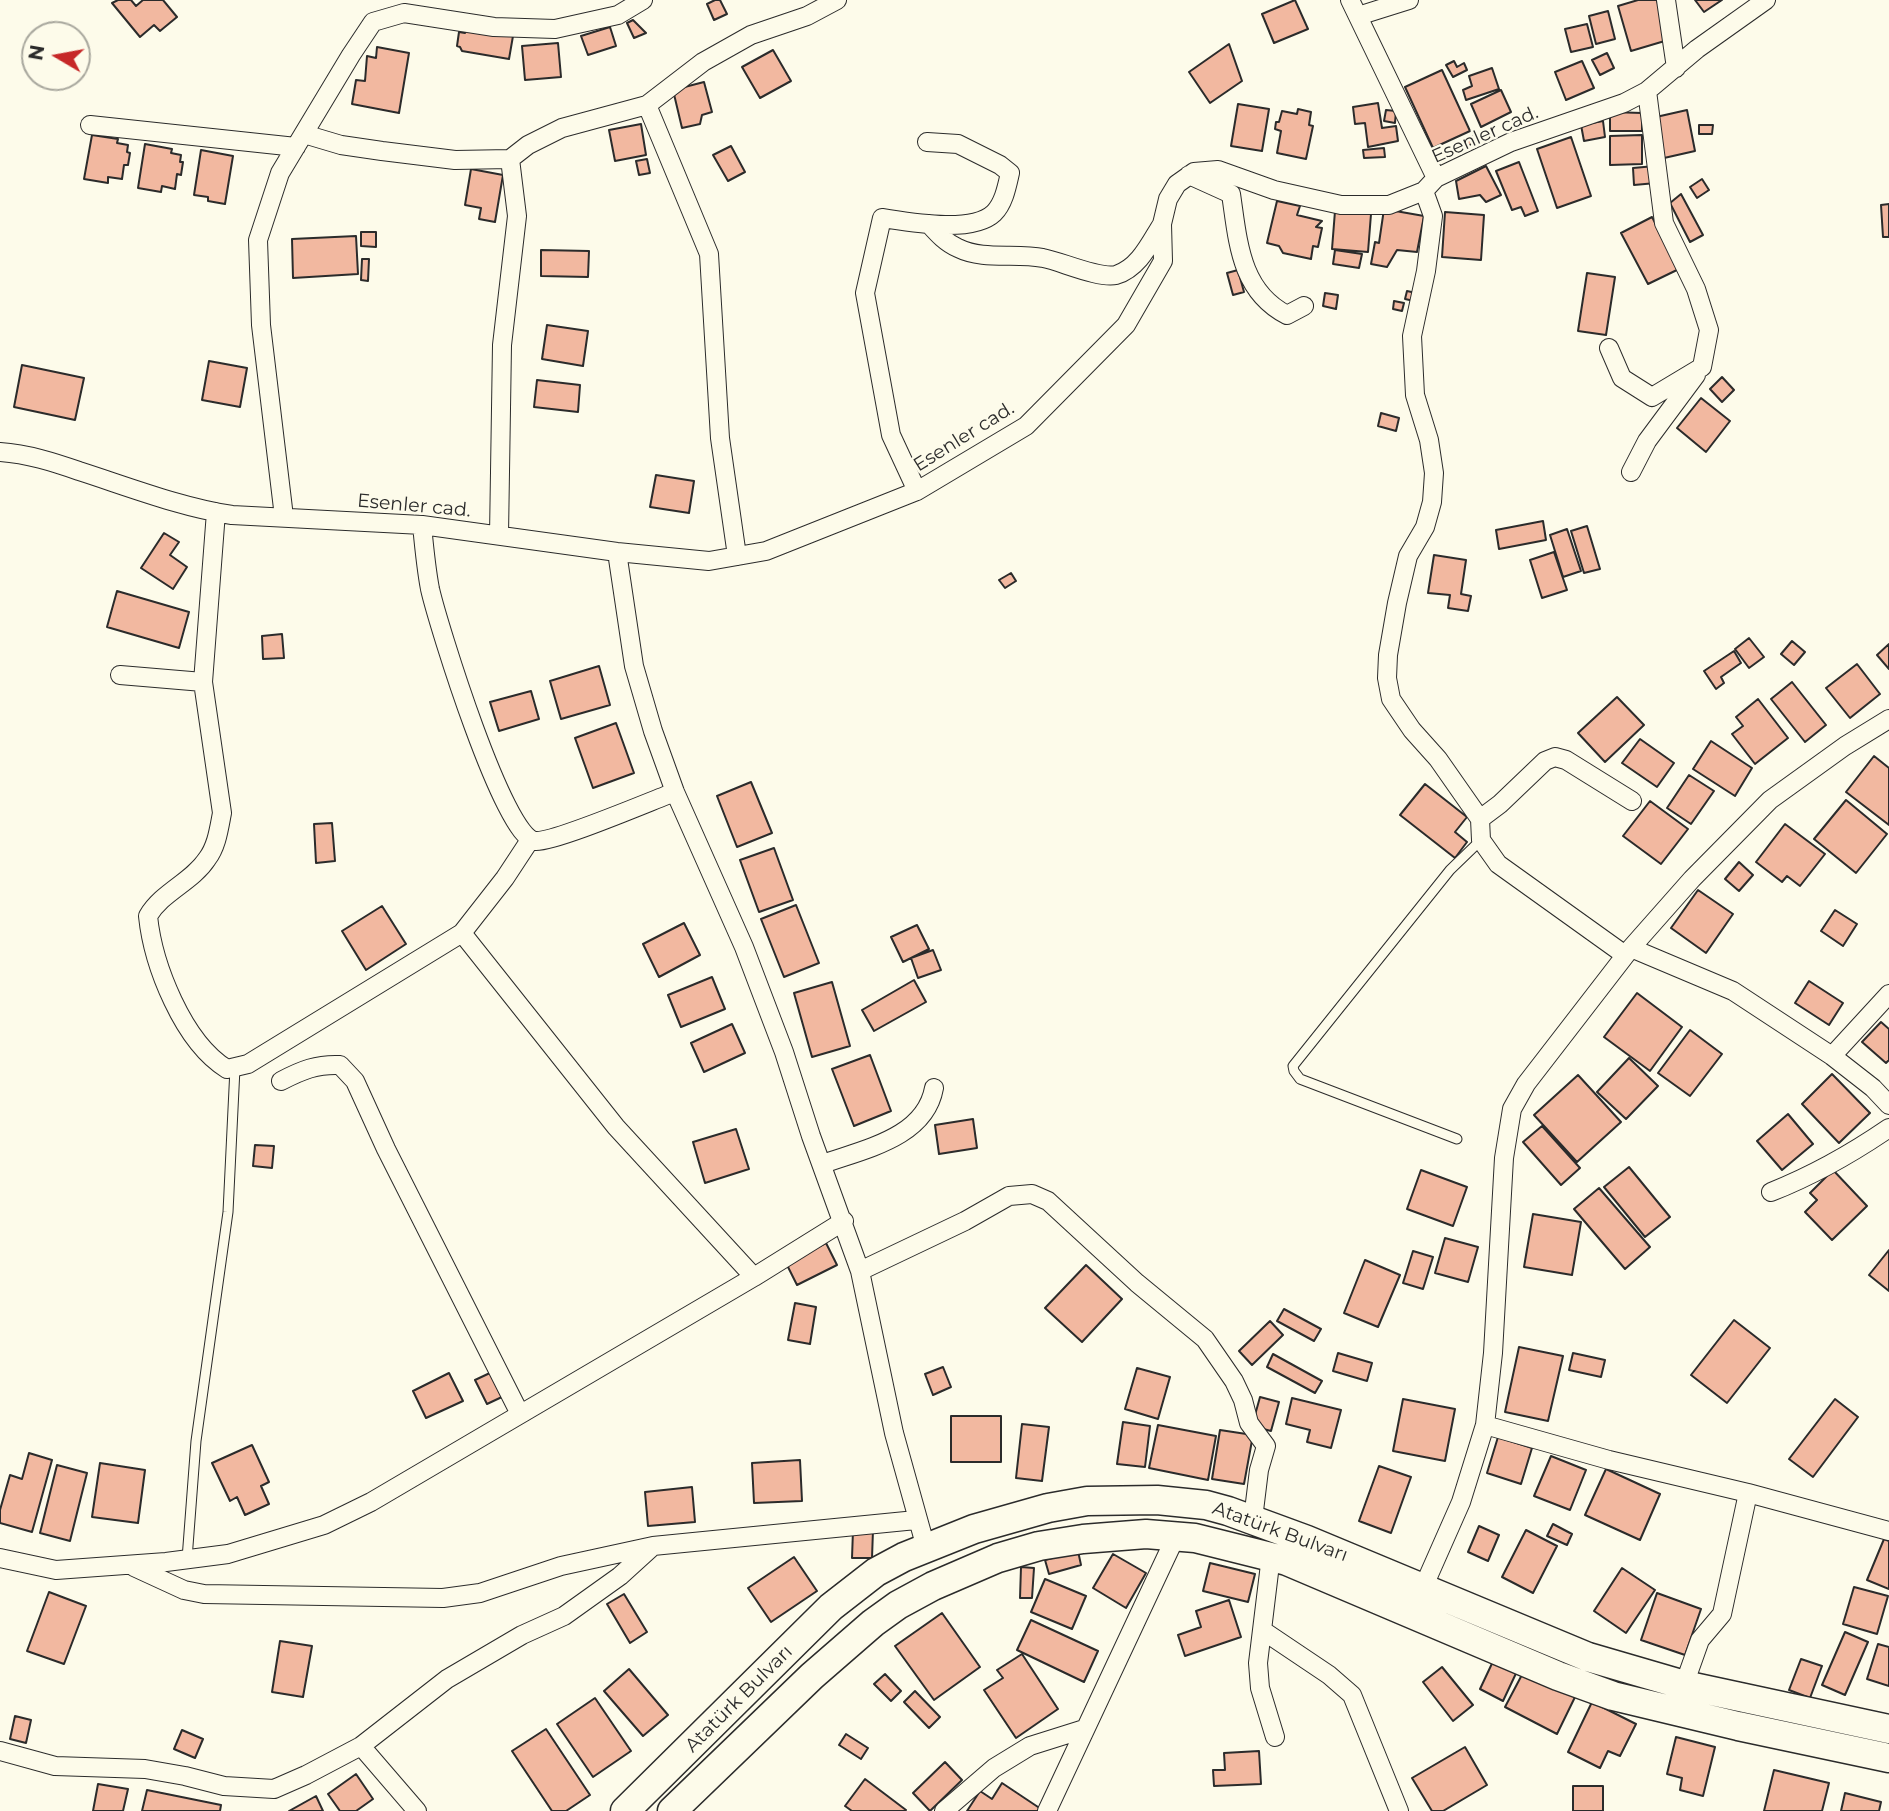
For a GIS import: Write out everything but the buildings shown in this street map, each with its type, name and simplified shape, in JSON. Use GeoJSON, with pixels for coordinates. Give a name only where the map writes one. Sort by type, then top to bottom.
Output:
{"type":"FeatureCollection","features":[{"type":"Feature","properties":{"kind":"highway","name":"Atatürk Bulvarı"},"geometry":{"type":"LineString","coordinates":[[625,1811],[831,1607],[876,1572],[926,1548],[1010,1518],[1087,1501],[1183,1502],[1206,1505],[1253,1519],[1405,1591],[1558,1676],[1613,1696],[1889,1758]]}},
{"type":"Feature","properties":{"kind":"highway","name":"Atatürk Bulvarı"},"geometry":{"type":"LineString","coordinates":[[672,1811],[811,1676],[873,1623],[909,1598],[987,1562],[1039,1546],[1124,1535],[1195,1538],[1271,1556],[1405,1591],[1588,1657],[1684,1685],[1889,1729]]}},
{"type":"Feature","properties":{"kind":"street"},"geometry":{"type":"LineString","coordinates":[[284,517],[261,325],[258,240],[280,173],[373,22],[404,13],[494,27],[555,29],[618,15],[643,0]]}},
{"type":"Feature","properties":{"kind":"street"},"geometry":{"type":"LineString","coordinates":[[90,125],[300,141],[455,160],[510,159],[528,145],[562,128],[648,105],[703,62],[751,35],[807,16],[837,0]]}},
{"type":"Feature","properties":{"kind":"street"},"geometry":{"type":"LineString","coordinates":[[1409,0],[1354,8],[1430,184],[1433,216],[1426,271],[1412,336],[1415,396],[1429,440],[1434,473],[1432,502],[1425,527],[1408,556],[1395,616],[1387,678],[1391,699],[1480,819],[1480,840],[1498,864],[1628,952],[1733,991],[1832,1056],[1873,1088],[1889,1105]]}},
{"type":"Feature","properties":{"kind":"street"},"geometry":{"type":"LineString","coordinates":[[1666,0],[1676,68]]}},
{"type":"Feature","properties":{"kind":"street","name":"Esenler cad."},"geometry":{"type":"LineString","coordinates":[[0,452],[25,453],[216,512],[422,525],[617,552],[709,561],[766,551],[917,491],[1026,426],[1126,325],[1163,261],[1162,224],[1168,199],[1177,184],[1194,172],[1218,170],[1274,190],[1341,205],[1389,205],[1511,142],[1623,103],[1647,91],[1697,49],[1766,0]]}},
{"type":"Feature","properties":{"kind":"street"},"geometry":{"type":"LineString","coordinates":[[1631,472],[1647,441],[1703,367],[1709,330],[1696,289],[1664,223],[1647,91]]}},
{"type":"Feature","properties":{"kind":"street"},"geometry":{"type":"LineString","coordinates":[[648,105],[709,254],[720,438],[737,556]]}},
{"type":"Feature","properties":{"kind":"street"},"geometry":{"type":"LineString","coordinates":[[917,491],[891,435],[865,293],[882,218],[944,226],[974,221],[993,214],[1006,193],[1010,173],[1000,165],[958,144],[928,142]]}},
{"type":"Feature","properties":{"kind":"street"},"geometry":{"type":"LineString","coordinates":[[499,535],[502,345],[517,216],[510,159]]}},
{"type":"Feature","properties":{"kind":"street"},"geometry":{"type":"LineString","coordinates":[[1189,175],[1231,194],[1244,268],[1270,306],[1287,315],[1304,306]]}},
{"type":"Feature","properties":{"kind":"street"},"geometry":{"type":"LineString","coordinates":[[929,224],[942,238],[960,250],[1001,257],[1042,257],[1072,267],[1115,275],[1136,264],[1162,224]]}},
{"type":"Feature","properties":{"kind":"street"},"geometry":{"type":"LineString","coordinates":[[1609,348],[1622,378],[1652,397],[1703,367]]}},
{"type":"Feature","properties":{"kind":"street"},"geometry":{"type":"LineString","coordinates":[[216,512],[203,682],[222,813],[219,833],[206,861],[161,900],[148,916],[151,937],[175,1009],[216,1062],[227,1069],[248,1064],[462,933],[505,878],[530,840]]}},
{"type":"Feature","properties":{"kind":"street"},"geometry":{"type":"LineString","coordinates":[[422,525],[430,591],[475,730],[506,809],[530,840],[536,842],[558,836],[675,792]]}},
{"type":"Feature","properties":{"kind":"street"},"geometry":{"type":"LineString","coordinates":[[617,552],[634,666],[653,731],[675,792],[744,947],[785,1052],[811,1136],[860,1271],[894,1433],[916,1520],[926,1548]]}},
{"type":"Feature","properties":{"kind":"street"},"geometry":{"type":"LineString","coordinates":[[120,675],[203,682]]}},
{"type":"Feature","properties":{"kind":"street"},"geometry":{"type":"LineString","coordinates":[[1405,1591],[1461,1502],[1485,1425],[1494,1341],[1504,1158],[1512,1109],[1526,1084],[1628,952],[1692,879],[1770,800],[1889,719]]}},
{"type":"Feature","properties":{"kind":"street"},"geometry":{"type":"LineString","coordinates":[[1480,819],[1500,804],[1545,761],[1555,757],[1566,760],[1632,801]]}},
{"type":"Feature","properties":{"kind":"street"},"geometry":{"type":"LineString","coordinates":[[462,933],[616,1127],[754,1277]]}},
{"type":"Feature","properties":{"kind":"street"},"geometry":{"type":"LineString","coordinates":[[1832,1056],[1889,994]]}},
{"type":"Feature","properties":{"kind":"street"},"geometry":{"type":"LineString","coordinates":[[281,1081],[304,1068],[323,1064],[340,1065],[355,1081],[386,1149],[520,1413]]}},
{"type":"Feature","properties":{"kind":"street"},"geometry":{"type":"LineString","coordinates":[[823,1164],[902,1134],[922,1117],[932,1101],[934,1088]]}},
{"type":"Feature","properties":{"kind":"street"},"geometry":{"type":"LineString","coordinates":[[1771,1192],[1849,1155],[1889,1128]]}},
{"type":"Feature","properties":{"kind":"street"},"geometry":{"type":"LineString","coordinates":[[860,1271],[1009,1196],[1032,1194],[1048,1201],[1137,1283],[1205,1339],[1234,1381],[1249,1423],[1266,1446],[1259,1469],[1253,1519]]}},
{"type":"Feature","properties":{"kind":"street"},"geometry":{"type":"LineString","coordinates":[[0,1558],[56,1570],[129,1565],[228,1554],[324,1525],[371,1502],[754,1277],[844,1221]]}},
{"type":"Feature","properties":{"kind":"street"},"geometry":{"type":"LineString","coordinates":[[1485,1425],[1621,1463],[1886,1525]]}},
{"type":"Feature","properties":{"kind":"street"},"geometry":{"type":"LineString","coordinates":[[1684,1685],[1700,1640],[1722,1614],[1748,1493]]}},
{"type":"Feature","properties":{"kind":"street"},"geometry":{"type":"LineString","coordinates":[[129,1565],[184,1590],[204,1594],[443,1598],[480,1593],[561,1566],[653,1546],[916,1520]]}},
{"type":"Feature","properties":{"kind":"street"},"geometry":{"type":"LineString","coordinates":[[1047,1811],[1176,1536]]}},
{"type":"Feature","properties":{"kind":"street"},"geometry":{"type":"LineString","coordinates":[[0,1751],[55,1766],[145,1769],[224,1786],[274,1789],[361,1746],[447,1679],[522,1635],[564,1616],[620,1576],[653,1546]]}},
{"type":"Feature","properties":{"kind":"street"},"geometry":{"type":"LineString","coordinates":[[1271,1556],[1258,1663],[1260,1688],[1275,1737]]}},
{"type":"Feature","properties":{"kind":"street"},"geometry":{"type":"LineString","coordinates":[[1262,1630],[1329,1675],[1352,1695],[1399,1811]]}},
{"type":"Feature","properties":{"kind":"street"},"geometry":{"type":"LineString","coordinates":[[944,1811],[994,1768],[1030,1746],[1084,1729]]}},
{"type":"Feature","properties":{"kind":"street"},"geometry":{"type":"LineString","coordinates":[[361,1746],[417,1811]]}},
{"type":"Feature","properties":{"kind":"lane"},"geometry":{"type":"LineString","coordinates":[[1457,1139],[1300,1079],[1293,1066],[1450,870],[1480,840]]}},
{"type":"Feature","properties":{"kind":"lane"},"geometry":{"type":"LineString","coordinates":[[187,1559],[196,1441],[228,1212],[235,1068]]}}]}
